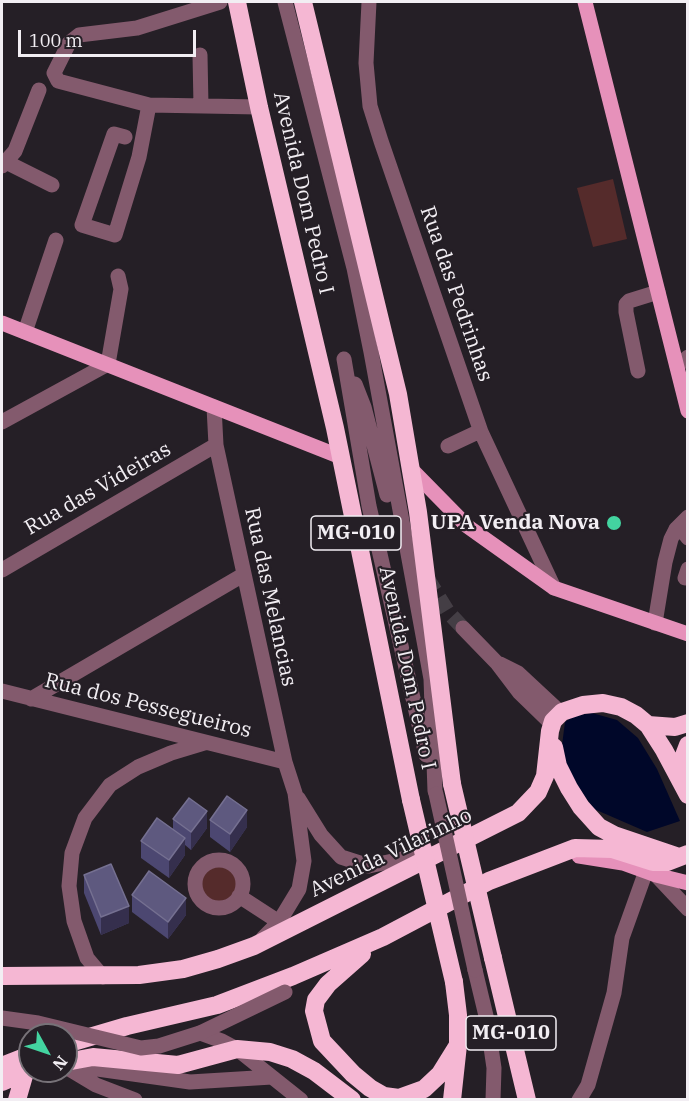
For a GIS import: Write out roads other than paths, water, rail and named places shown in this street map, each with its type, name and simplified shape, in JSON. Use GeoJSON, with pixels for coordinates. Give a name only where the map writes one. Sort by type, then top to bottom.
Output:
{"type":"FeatureCollection","features":[{"type":"Feature","properties":{"kind":"highway","name":"Avenida Dom Pedro I"},"geometry":{"type":"LineString","coordinates":[[237,2],[259,107],[336,434],[411,800],[454,982],[458,1015],[458,1045],[452,1100]]}},
{"type":"Feature","properties":{"kind":"highway","name":"Avenida Dom Pedro I"},"geometry":{"type":"LineString","coordinates":[[303,2],[398,394],[412,470],[444,788],[493,958],[527,1100]]}},
{"type":"Feature","properties":{"kind":"highway"},"geometry":{"type":"LineString","coordinates":[[685,857],[614,835],[599,827],[568,788],[558,766],[555,723],[583,705],[603,703],[621,706],[648,725],[687,795]]}},
{"type":"Feature","properties":{"kind":"highway","name":"Avenida Vilarinho"},"geometry":{"type":"LineString","coordinates":[[2,976],[139,975],[183,969],[254,946],[518,813],[538,792],[545,776],[555,723]]}},
{"type":"Feature","properties":{"kind":"highway"},"geometry":{"type":"LineString","coordinates":[[648,725],[675,727],[687,723]]}},
{"type":"Feature","properties":{"kind":"highway"},"geometry":{"type":"LineString","coordinates":[[677,774],[687,745]]}},
{"type":"Feature","properties":{"kind":"highway"},"geometry":{"type":"LineString","coordinates":[[78,1040],[127,1026],[217,1005],[383,937],[489,881],[575,848],[612,849],[653,862],[667,862],[685,857]]}},
{"type":"Feature","properties":{"kind":"highway"},"geometry":{"type":"LineString","coordinates":[[383,937],[342,969],[316,1000],[314,1011],[322,1041],[370,1088],[384,1096],[399,1098],[424,1089],[440,1074],[458,1045]]}},
{"type":"Feature","properties":{"kind":"highway"},"geometry":{"type":"LineString","coordinates":[[78,1062],[93,1058],[178,1065],[237,1049],[270,1052],[291,1059],[314,1071],[352,1100]]}},
{"type":"Feature","properties":{"kind":"highway"},"geometry":{"type":"LineString","coordinates":[[2,1066],[18,1066]]}},
{"type":"Feature","properties":{"kind":"highway"},"geometry":{"type":"LineString","coordinates":[[2,1082],[18,1073]]}},
{"type":"Feature","properties":{"kind":"highway"},"geometry":{"type":"LineString","coordinates":[[17,1100],[23,1083]]}},
{"type":"Feature","properties":{"kind":"main road"},"geometry":{"type":"LineString","coordinates":[[585,2],[658,292],[682,362],[687,411]]}},
{"type":"Feature","properties":{"kind":"main road"},"geometry":{"type":"LineString","coordinates":[[2,323],[341,457]]}},
{"type":"Feature","properties":{"kind":"main road"},"geometry":{"type":"LineString","coordinates":[[321,449],[331,443],[336,434]]}},
{"type":"Feature","properties":{"kind":"main road"},"geometry":{"type":"LineString","coordinates":[[412,470],[452,511],[483,538],[554,588],[687,634]]}},
{"type":"Feature","properties":{"kind":"main road"},"geometry":{"type":"LineString","coordinates":[[418,512],[430,506],[452,511]]}},
{"type":"Feature","properties":{"kind":"main road"},"geometry":{"type":"LineString","coordinates":[[558,854],[612,861],[687,883]]}},
{"type":"Feature","properties":{"kind":"street"},"geometry":{"type":"LineString","coordinates":[[220,2],[137,28],[79,35],[69,43],[54,73],[58,81],[149,105],[259,107]]}},
{"type":"Feature","properties":{"kind":"street"},"geometry":{"type":"LineString","coordinates":[[285,2],[354,268],[371,352],[431,679],[433,758],[444,788]]}},
{"type":"Feature","properties":{"kind":"street","name":"Rua das Pedrinhas"},"geometry":{"type":"LineString","coordinates":[[369,2],[366,63],[370,106],[480,430],[554,588]]}},
{"type":"Feature","properties":{"kind":"street"},"geometry":{"type":"LineString","coordinates":[[200,55],[201,106]]}},
{"type":"Feature","properties":{"kind":"street"},"geometry":{"type":"LineString","coordinates":[[39,90],[15,151],[4,164],[52,185]]}},
{"type":"Feature","properties":{"kind":"street"},"geometry":{"type":"LineString","coordinates":[[125,137],[114,134],[82,225],[115,235],[139,157],[149,105]]}},
{"type":"Feature","properties":{"kind":"street"},"geometry":{"type":"LineString","coordinates":[[25,332],[56,240]]}},
{"type":"Feature","properties":{"kind":"street"},"geometry":{"type":"LineString","coordinates":[[2,422],[108,364],[121,289],[118,276]]}},
{"type":"Feature","properties":{"kind":"street"},"geometry":{"type":"LineString","coordinates":[[638,371],[626,304],[658,292]]}},
{"type":"Feature","properties":{"kind":"street"},"geometry":{"type":"LineString","coordinates":[[364,407],[371,352]]}},
{"type":"Feature","properties":{"kind":"street"},"geometry":{"type":"LineString","coordinates":[[387,495],[364,407],[344,359],[369,506],[444,788],[475,970],[487,1020],[494,1068],[493,1100]]}},
{"type":"Feature","properties":{"kind":"street","name":"Rua das Melancias"},"geometry":{"type":"LineString","coordinates":[[214,407],[216,445],[285,762],[295,793],[304,861],[300,889],[279,922],[254,946]]}},
{"type":"Feature","properties":{"kind":"street"},"geometry":{"type":"LineString","coordinates":[[448,446],[480,430]]}},
{"type":"Feature","properties":{"kind":"street","name":"Rua das Videiras"},"geometry":{"type":"LineString","coordinates":[[2,570],[216,445]]}},
{"type":"Feature","properties":{"kind":"street"},"geometry":{"type":"LineString","coordinates":[[655,623],[665,562],[682,534],[687,517]]}},
{"type":"Feature","properties":{"kind":"street"},"geometry":{"type":"LineString","coordinates":[[31,699],[243,575]]}},
{"type":"Feature","properties":{"kind":"street"},"geometry":{"type":"LineString","coordinates":[[463,628],[497,663],[518,673],[555,723]]}},
{"type":"Feature","properties":{"kind":"street","name":"Rua dos Pessegueiros"},"geometry":{"type":"LineString","coordinates":[[2,691],[285,762]]}},
{"type":"Feature","properties":{"kind":"street"},"geometry":{"type":"LineString","coordinates":[[103,977],[87,958],[74,921],[69,886],[72,853],[85,818],[110,785],[138,767],[171,753],[204,743]]}},
{"type":"Feature","properties":{"kind":"street","name":"Rua das Melancias"},"geometry":{"type":"LineString","coordinates":[[295,793],[321,835],[341,857],[369,866],[447,849]]}},
{"type":"Feature","properties":{"kind":"street"},"geometry":{"type":"LineString","coordinates":[[579,1100],[588,1085],[614,993],[622,938],[651,873],[687,909]]}},
{"type":"Feature","properties":{"kind":"street"},"geometry":{"type":"LineString","coordinates":[[239,896],[279,922]]}},
{"type":"Feature","properties":{"kind":"street"},"geometry":{"type":"LineString","coordinates":[[77,977],[87,958]]}},
{"type":"Feature","properties":{"kind":"street"},"geometry":{"type":"LineString","coordinates":[[2,1018],[38,1023],[141,1047],[159,1046],[204,1034],[285,992],[312,968]]}},
{"type":"Feature","properties":{"kind":"street"},"geometry":{"type":"LineString","coordinates":[[204,1034],[237,1049],[301,1100]]}},
{"type":"Feature","properties":{"kind":"street"},"geometry":{"type":"LineString","coordinates":[[78,1067],[190,1082],[272,1077]]}},
{"type":"Feature","properties":{"kind":"street"},"geometry":{"type":"LineString","coordinates":[[78,1073],[96,1084],[135,1100]]}},
{"type":"Feature","properties":{"kind":"street"},"geometry":{"type":"LineString","coordinates":[[2,1092],[18,1077]]}},
{"type":"Feature","properties":{"kind":"water"},"geometry":{"type":"Polygon","coordinates":[[[592,713],[617,720],[638,738],[657,769],[680,821],[647,832],[594,809],[572,779],[561,753],[565,722],[573,716],[592,713]]]}},
{"type":"Feature","properties":{"kind":"tunnel"},"geometry":{"type":"LineString","coordinates":[[427,578],[448,612],[463,628]]}},
{"type":"Feature","properties":{"kind":"place","name":"UPA Venda Nova"},"geometry":{"type":"Point","coordinates":[614,523]}}]}
